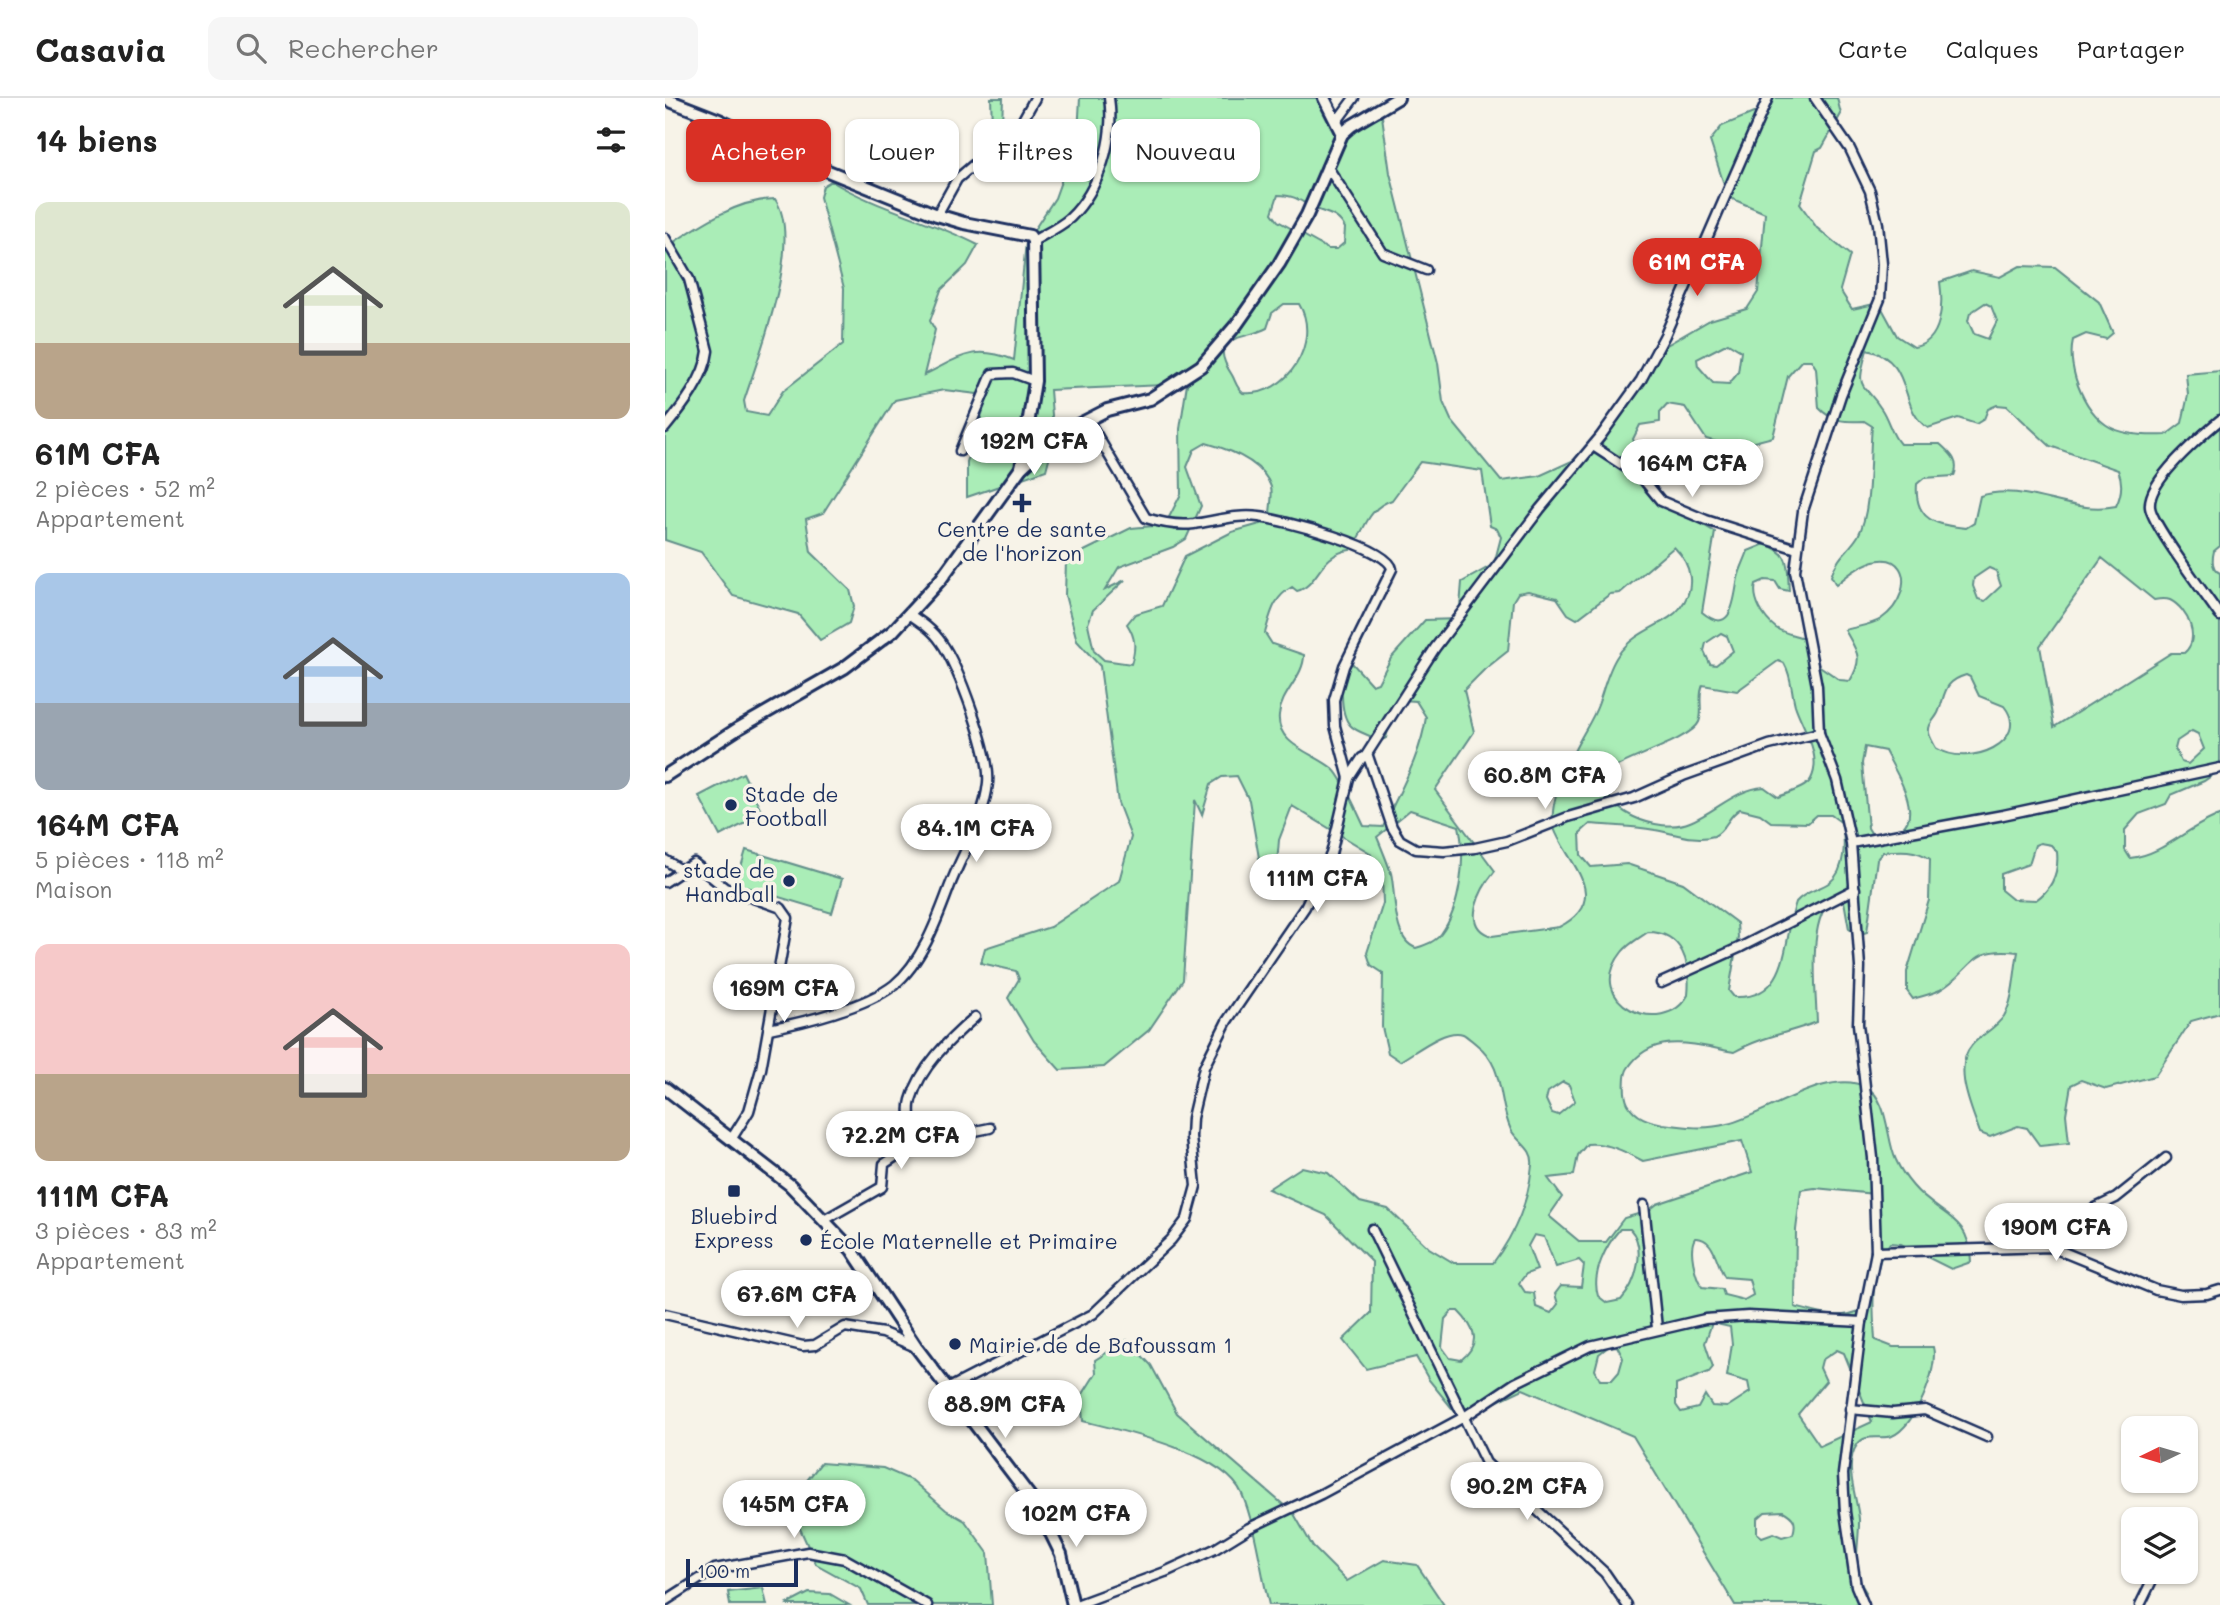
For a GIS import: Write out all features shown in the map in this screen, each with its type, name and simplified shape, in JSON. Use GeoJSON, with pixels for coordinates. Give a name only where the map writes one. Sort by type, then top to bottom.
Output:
{"type":"FeatureCollection","features":[{"type":"Feature","properties":{"kind":"street"},"geometry":{"type":"LineString","coordinates":[[937,215],[957,179],[1020,125],[1035,98]]}},
{"type":"Feature","properties":{"kind":"street"},"geometry":{"type":"LineString","coordinates":[[1033,241],[1070,218],[1088,192],[1110,137],[1109,98]]}},
{"type":"Feature","properties":{"kind":"street"},"geometry":{"type":"LineString","coordinates":[[1324,98],[1342,134]]}},
{"type":"Feature","properties":{"kind":"street"},"geometry":{"type":"LineString","coordinates":[[1337,121],[1354,98]]}},
{"type":"Feature","properties":{"kind":"street"},"geometry":{"type":"LineString","coordinates":[[665,776],[739,728],[844,668],[881,641],[909,614],[961,553],[1021,468],[1062,433],[1107,410],[1150,399],[1201,366],[1237,324],[1279,264],[1307,215],[1342,134],[1351,125],[1398,98]]}},
{"type":"Feature","properties":{"kind":"street"},"geometry":{"type":"LineString","coordinates":[[949,1388],[1093,1314],[1171,1240],[1187,1219],[1196,1185],[1191,1137],[1192,1118],[1204,1067],[1227,1021],[1305,907],[1331,854],[1349,778],[1442,637],[1539,509],[1593,446],[1641,380],[1665,335],[1768,98]]}},
{"type":"Feature","properties":{"kind":"street"},"geometry":{"type":"LineString","coordinates":[[1815,98],[1850,149],[1870,191],[1878,224],[1882,281],[1880,299],[1845,384],[1803,511],[1797,549],[1797,587],[1817,685],[1819,733],[1837,780],[1851,843],[1860,967],[1858,1024],[1871,1135],[1876,1252],[1862,1322],[1850,1409],[1843,1494],[1856,1586],[1864,1605]]}},
{"type":"Feature","properties":{"kind":"street"},"geometry":{"type":"LineString","coordinates":[[665,99],[719,120],[798,159],[937,215],[1030,236],[1033,241],[1035,380],[1021,468]]}},
{"type":"Feature","properties":{"kind":"street"},"geometry":{"type":"LineString","coordinates":[[1327,166],[1383,253],[1426,270]]}},
{"type":"Feature","properties":{"kind":"street"},"geometry":{"type":"LineString","coordinates":[[665,238],[688,279],[708,351],[706,363],[696,382],[665,428]]}},
{"type":"Feature","properties":{"kind":"street"},"geometry":{"type":"LineString","coordinates":[[960,451],[992,374],[1013,373],[1035,380]]}},
{"type":"Feature","properties":{"kind":"street"},"geometry":{"type":"LineString","coordinates":[[1088,420],[1146,518],[1181,525],[1258,517],[1358,545],[1385,557],[1391,564],[1389,579],[1373,605],[1344,666],[1334,700],[1335,726],[1349,778]]}},
{"type":"Feature","properties":{"kind":"street"},"geometry":{"type":"LineString","coordinates":[[2220,420],[2159,480],[2150,497],[2150,508],[2162,534],[2220,616]]}},
{"type":"Feature","properties":{"kind":"street"},"geometry":{"type":"LineString","coordinates":[[1593,446],[1642,478],[1661,501],[1706,520],[1797,549]]}},
{"type":"Feature","properties":{"kind":"street"},"geometry":{"type":"LineString","coordinates":[[769,1029],[833,1012],[880,993],[900,979],[916,959],[939,914],[978,824],[988,776],[979,735],[948,654],[934,633],[909,614]]}},
{"type":"Feature","properties":{"kind":"street"},"geometry":{"type":"LineString","coordinates":[[1365,757],[1371,759],[1392,827],[1400,840],[1416,849],[1444,851],[1507,841],[1568,817],[1646,794],[1683,776],[1769,745],[1819,733]]}},
{"type":"Feature","properties":{"kind":"street"},"geometry":{"type":"LineString","coordinates":[[1851,843],[2003,815],[2220,768]]}},
{"type":"Feature","properties":{"kind":"street"},"geometry":{"type":"LineString","coordinates":[[665,860],[681,870]]}},
{"type":"Feature","properties":{"kind":"street"},"geometry":{"type":"LineString","coordinates":[[665,883],[694,863],[725,888],[781,908],[788,918],[753,1102],[732,1138]]}},
{"type":"Feature","properties":{"kind":"street"},"geometry":{"type":"LineString","coordinates":[[1661,983],[1741,947],[1855,889]]}},
{"type":"Feature","properties":{"kind":"street"},"geometry":{"type":"LineString","coordinates":[[916,1143],[911,1121],[911,1101],[922,1078],[948,1041],[975,1017]]}},
{"type":"Feature","properties":{"kind":"street"},"geometry":{"type":"LineString","coordinates":[[665,1088],[790,1185],[826,1219],[871,1278],[916,1347],[1038,1507],[1061,1554],[1074,1605],[1176,1568],[1464,1417],[1515,1383],[1590,1346],[1657,1328],[1705,1319],[1748,1316],[1862,1322]]}},
{"type":"Feature","properties":{"kind":"street"},"geometry":{"type":"LineString","coordinates":[[826,1219],[882,1187],[884,1164],[916,1143],[990,1128]]}},
{"type":"Feature","properties":{"kind":"street"},"geometry":{"type":"LineString","coordinates":[[2051,1247],[2095,1208],[2116,1198],[2166,1158]]}},
{"type":"Feature","properties":{"kind":"street"},"geometry":{"type":"LineString","coordinates":[[1644,1205],[1657,1328]]}},
{"type":"Feature","properties":{"kind":"street"},"geometry":{"type":"LineString","coordinates":[[1372,1228],[1491,1470],[1605,1573],[1627,1605]]}},
{"type":"Feature","properties":{"kind":"street"},"geometry":{"type":"LineString","coordinates":[[1876,1252],[2051,1247],[2156,1290],[2181,1295],[2207,1294],[2220,1290]]}},
{"type":"Feature","properties":{"kind":"street"},"geometry":{"type":"LineString","coordinates":[[665,1314],[803,1346],[815,1345],[845,1327],[883,1333],[916,1347]]}},
{"type":"Feature","properties":{"kind":"street"},"geometry":{"type":"LineString","coordinates":[[1850,1409],[1893,1413],[1925,1410],[1987,1437]]}},
{"type":"Feature","properties":{"kind":"street"},"geometry":{"type":"LineString","coordinates":[[665,1601],[715,1569],[809,1552],[845,1559],[927,1605]]}},
{"type":"Feature","properties":{"kind":"street"},"geometry":{"type":"LineString","coordinates":[[2140,1605],[2150,1584]]}},
{"type":"Feature","properties":{"kind":"green space"},"geometry":{"type":"Polygon","coordinates":[[[991,98],[1003,98],[1002,119],[992,119],[991,98]]]}},
{"type":"Feature","properties":{"kind":"green space"},"geometry":{"type":"Polygon","coordinates":[[[1080,98],[1318,98],[1350,131],[1382,116],[1390,173],[1438,363],[1443,402],[1451,420],[1501,481],[1539,476],[1594,451],[1660,349],[1710,320],[1747,309],[1758,292],[1765,213],[1728,197],[1710,141],[1722,126],[1756,112],[1764,98],[1837,98],[1841,114],[1822,148],[1816,151],[1800,204],[1817,228],[1850,255],[1840,290],[1852,309],[1879,303],[1897,336],[1914,347],[1924,344],[1936,330],[1941,311],[1940,282],[1972,271],[2000,277],[2020,266],[2055,267],[2099,302],[2113,333],[2106,339],[2086,334],[2073,340],[2073,365],[2081,392],[2087,404],[2105,424],[2127,433],[2166,435],[2182,423],[2188,395],[2186,374],[2220,371],[2220,546],[2214,551],[2213,560],[2215,569],[2220,573],[2220,770],[2204,781],[2171,795],[2166,804],[2139,814],[2125,830],[2125,850],[2130,858],[2153,852],[2220,815],[2220,1013],[2191,1021],[2155,1076],[2106,1089],[2081,1080],[2071,1085],[2066,1114],[2069,1143],[2040,1146],[2027,1128],[2018,1126],[1990,1137],[1980,1133],[1965,1089],[1966,1054],[1972,1045],[2004,1016],[2012,994],[2018,952],[1989,952],[1980,956],[1940,990],[1913,999],[1907,991],[1907,972],[1929,900],[1930,859],[1913,852],[1889,851],[1883,852],[1877,859],[1867,932],[1858,935],[1849,929],[1844,901],[1835,898],[1826,906],[1820,919],[1815,954],[1817,1022],[1734,1052],[1690,1044],[1663,1044],[1638,1056],[1626,1071],[1626,1096],[1635,1113],[1653,1122],[1687,1127],[1727,1124],[1834,1083],[1851,1082],[1866,1087],[1879,1101],[1883,1110],[1893,1152],[1904,1174],[1923,1196],[1959,1225],[1965,1234],[1971,1262],[1951,1269],[1901,1244],[1890,1243],[1883,1253],[1875,1277],[1875,1340],[1893,1347],[1933,1347],[1934,1357],[1929,1382],[1909,1421],[1892,1436],[1868,1437],[1860,1441],[1853,1453],[1851,1471],[1859,1519],[1857,1566],[1861,1584],[1866,1592],[1856,1605],[1735,1605],[1633,1436],[1523,1389],[1483,1408],[1464,1423],[1429,1380],[1416,1357],[1366,1369],[1343,1340],[1371,1313],[1372,1262],[1326,1215],[1268,1189],[1302,1167],[1328,1173],[1360,1202],[1388,1209],[1429,1248],[1454,1263],[1493,1263],[1508,1241],[1519,1217],[1528,1192],[1532,1165],[1531,1154],[1511,1130],[1492,1063],[1486,1053],[1468,1037],[1463,1034],[1448,1034],[1400,1061],[1388,1053],[1382,1027],[1383,973],[1371,965],[1367,953],[1383,903],[1382,877],[1370,853],[1292,806],[1279,840],[1275,888],[1263,881],[1249,800],[1237,776],[1222,777],[1211,784],[1202,815],[1195,800],[1183,980],[1149,1030],[1104,1067],[1060,1070],[1034,1041],[1008,998],[1019,979],[1016,971],[981,963],[985,948],[1050,927],[1119,881],[1131,837],[1118,803],[1100,666],[1077,641],[1065,595],[1066,560],[1131,528],[1165,525],[1181,494],[1180,429],[1187,384],[1050,390],[1054,440],[1046,470],[967,497],[967,462],[983,411],[977,394],[944,390],[895,400],[823,513],[806,519],[811,552],[850,590],[854,606],[849,623],[820,640],[798,614],[733,596],[701,552],[665,540],[665,248],[731,209],[760,200],[775,199],[783,218],[782,269],[768,328],[744,401],[746,412],[767,416],[783,391],[843,344],[844,288],[820,197],[823,186],[831,181],[867,199],[978,245],[967,265],[941,290],[930,321],[935,330],[924,375],[958,358],[977,353],[1000,355],[1014,360],[1026,242],[1055,198],[1061,182],[1097,182],[1097,119],[1079,119],[1080,98]],[[1278,195],[1272,213],[1278,221],[1328,249],[1337,249],[1344,243],[1345,228],[1339,220],[1289,196],[1278,195]],[[1985,303],[1970,313],[1968,321],[1974,334],[1988,339],[1997,321],[1991,306],[1985,303]],[[1284,304],[1272,313],[1267,328],[1230,341],[1223,352],[1237,387],[1243,393],[1259,392],[1274,386],[1286,377],[1296,364],[1303,350],[1306,334],[1305,319],[1299,304],[1284,304]],[[1728,343],[1697,359],[1698,366],[1713,383],[1729,384],[1738,373],[1741,351],[1728,343]],[[1867,350],[1861,379],[1900,444],[1940,444],[1953,458],[1956,466],[1954,476],[1924,478],[1917,484],[1919,506],[1929,519],[1937,523],[1966,528],[1974,523],[1980,496],[1997,493],[2031,495],[2082,507],[2116,506],[2121,488],[2118,470],[2050,446],[2007,406],[1997,405],[1988,409],[1984,419],[1976,424],[1958,418],[1928,428],[1918,420],[1893,364],[1867,350]],[[1802,360],[1788,376],[1773,437],[1735,447],[1706,439],[1685,407],[1667,404],[1660,412],[1660,422],[1640,425],[1633,439],[1657,504],[1693,519],[1715,532],[1702,612],[1712,619],[1726,618],[1733,604],[1739,575],[1748,551],[1765,544],[1774,548],[1786,562],[1789,591],[1780,589],[1775,581],[1765,580],[1756,584],[1757,602],[1763,614],[1779,630],[1803,638],[1808,658],[1840,680],[1850,681],[1858,660],[1845,630],[1881,619],[1894,607],[1901,593],[1903,580],[1900,568],[1891,561],[1878,560],[1859,568],[1836,585],[1831,576],[1840,558],[1858,536],[1866,512],[1872,426],[1864,421],[1834,419],[1824,413],[1819,408],[1816,368],[1811,360],[1802,360]],[[1206,443],[1194,450],[1187,467],[1201,506],[1186,539],[1173,547],[1119,567],[1105,590],[1125,580],[1093,610],[1088,624],[1094,651],[1104,660],[1131,664],[1134,643],[1127,624],[1135,614],[1162,606],[1185,556],[1232,532],[1260,524],[1270,516],[1271,487],[1261,470],[1253,464],[1234,453],[1206,443]],[[1420,462],[1392,500],[1376,509],[1350,550],[1332,557],[1304,588],[1297,591],[1292,587],[1281,596],[1265,633],[1272,644],[1304,655],[1300,670],[1281,707],[1279,715],[1283,734],[1337,773],[1364,826],[1383,827],[1414,759],[1426,717],[1416,701],[1402,700],[1393,711],[1386,738],[1380,741],[1356,730],[1346,720],[1344,713],[1342,687],[1346,665],[1353,664],[1372,685],[1378,683],[1391,658],[1425,620],[1459,619],[1462,582],[1494,564],[1501,537],[1497,529],[1490,526],[1482,471],[1420,462]],[[1674,547],[1620,593],[1610,594],[1577,619],[1568,614],[1557,598],[1528,591],[1518,593],[1513,601],[1508,651],[1464,690],[1474,732],[1435,790],[1495,871],[1479,897],[1475,916],[1482,931],[1492,936],[1559,927],[1575,916],[1583,904],[1585,892],[1582,879],[1554,828],[1556,794],[1618,655],[1633,639],[1674,614],[1685,600],[1689,592],[1690,576],[1685,561],[1674,547]],[[2102,558],[2040,646],[2054,727],[2171,653],[2184,653],[2192,640],[2190,625],[2182,610],[2170,600],[2154,600],[2102,558]],[[1989,568],[1974,578],[1973,586],[1978,599],[1985,601],[2001,586],[1996,571],[1989,568]],[[1721,633],[1706,643],[1704,651],[1710,664],[1716,665],[1733,651],[1727,636],[1721,633]],[[1778,661],[1737,691],[1703,685],[1700,718],[1694,728],[1672,742],[1607,772],[1606,786],[1610,798],[1633,817],[1663,825],[1678,825],[1699,818],[1744,792],[1764,787],[1778,797],[1801,788],[1811,779],[1815,760],[1813,751],[1795,705],[1784,663],[1778,661]],[[1966,675],[1949,685],[1938,713],[1930,724],[1930,737],[1936,748],[1950,754],[1965,755],[1993,748],[2004,740],[2010,730],[2011,719],[2004,706],[1979,696],[1970,677],[1966,675]],[[2192,731],[2177,741],[2175,749],[2181,762],[2188,764],[2204,749],[2198,734],[2192,731]],[[1865,747],[1862,763],[1868,828],[1873,836],[1892,833],[1904,827],[1909,817],[1909,805],[1899,777],[1885,751],[1865,747]],[[1740,809],[1718,834],[1707,838],[1590,824],[1580,833],[1581,855],[1591,867],[1627,864],[1683,883],[1737,923],[1738,937],[1729,991],[1734,997],[1752,995],[1766,988],[1775,978],[1786,949],[1796,902],[1835,877],[1842,863],[1844,838],[1842,823],[1831,815],[1817,815],[1808,823],[1771,822],[1760,814],[1740,809]],[[1410,810],[1377,837],[1391,873],[1396,915],[1403,936],[1416,948],[1430,943],[1439,937],[1448,923],[1457,896],[1462,867],[1459,826],[1410,810]],[[2040,843],[2035,845],[2029,864],[2001,874],[2001,890],[2012,899],[2036,900],[2054,879],[2057,852],[2051,845],[2040,843]],[[1648,932],[1622,952],[1612,971],[1612,987],[1619,1000],[1631,1009],[1646,1014],[1662,1014],[1677,1008],[1688,995],[1688,972],[1686,961],[1677,944],[1660,933],[1648,932]],[[1563,1082],[1548,1092],[1546,1100],[1552,1113],[1558,1115],[1575,1101],[1569,1085],[1563,1082]],[[1742,1141],[1643,1161],[1609,1146],[1587,1144],[1578,1155],[1574,1175],[1548,1178],[1562,1197],[1549,1216],[1580,1242],[1606,1242],[1624,1218],[1752,1172],[1742,1141]],[[1815,1188],[1801,1190],[1796,1230],[1795,1307],[1837,1315],[1861,1310],[1876,1240],[1874,1194],[1815,1188]],[[1620,1229],[1598,1269],[1596,1287],[1598,1296],[1607,1303],[1621,1300],[1626,1293],[1635,1275],[1639,1255],[1638,1245],[1630,1229],[1620,1229]],[[1534,1235],[1528,1246],[1537,1270],[1526,1274],[1519,1283],[1525,1292],[1534,1293],[1536,1307],[1551,1313],[1558,1304],[1555,1294],[1561,1286],[1581,1287],[1584,1265],[1579,1260],[1556,1267],[1544,1237],[1534,1235]],[[1695,1238],[1693,1262],[1702,1287],[1722,1289],[1724,1295],[1744,1300],[1753,1295],[1749,1279],[1725,1277],[1707,1242],[1695,1238]],[[1452,1311],[1445,1319],[1442,1347],[1450,1358],[1461,1360],[1468,1354],[1474,1342],[1469,1323],[1458,1311],[1452,1311]],[[1712,1323],[1705,1343],[1713,1367],[1709,1372],[1676,1385],[1676,1405],[1681,1412],[1698,1408],[1705,1395],[1712,1406],[1727,1407],[1750,1392],[1748,1382],[1727,1376],[1732,1344],[1730,1327],[1712,1323]],[[1617,1346],[1608,1347],[1599,1354],[1595,1370],[1600,1380],[1612,1380],[1619,1372],[1623,1358],[1617,1346]],[[1837,1350],[1822,1360],[1820,1368],[1826,1381],[1798,1414],[1820,1446],[1872,1422],[1844,1353],[1837,1350]],[[1783,1511],[1765,1512],[1757,1519],[1757,1533],[1762,1537],[1773,1533],[1782,1537],[1793,1534],[1794,1520],[1783,1511]]]}},
{"type":"Feature","properties":{"kind":"green space","name":"Stade de Football"},"geometry":{"type":"Polygon","coordinates":[[[743,773],[763,814],[720,836],[699,796],[743,773]]]}},
{"type":"Feature","properties":{"kind":"green space","name":"stade de Handball"},"geometry":{"type":"Polygon","coordinates":[[[746,850],[842,879],[832,913],[736,884],[746,850]]]}},
{"type":"Feature","properties":{"kind":"green space"},"geometry":{"type":"Polygon","coordinates":[[[1127,1340],[1151,1365],[1177,1413],[1294,1514],[1313,1547],[1347,1581],[1384,1560],[1417,1565],[1444,1605],[1269,1605],[1251,1519],[1242,1494],[1232,1480],[1216,1467],[1171,1446],[1083,1421],[1081,1397],[1096,1373],[1095,1360],[1127,1340]]]}},
{"type":"Feature","properties":{"kind":"green space"},"geometry":{"type":"Polygon","coordinates":[[[821,1463],[883,1468],[913,1481],[946,1510],[965,1521],[988,1553],[992,1605],[868,1605],[861,1589],[816,1564],[797,1522],[800,1489],[821,1463]]]}},
{"type":"Feature","properties":{"kind":"green space"},"geometry":{"type":"Polygon","coordinates":[[[763,1588],[767,1605],[730,1605],[728,1592],[763,1588]]]}},
{"type":"Feature","properties":{"kind":"green space"},"geometry":{"type":"Polygon","coordinates":[[[809,1593],[830,1594],[849,1605],[786,1605],[809,1593]]]}},
{"type":"Feature","properties":{"kind":"place","name":"Centre de sante de l'horizon"},"geometry":{"type":"Point","coordinates":[1022,503]}},
{"type":"Feature","properties":{"kind":"place","name":"Stade de Football"},"geometry":{"type":"Point","coordinates":[731,805]}},
{"type":"Feature","properties":{"kind":"place","name":"stade de Handball"},"geometry":{"type":"Point","coordinates":[789,881]}},
{"type":"Feature","properties":{"kind":"place","name":"Bluebird Express"},"geometry":{"type":"Point","coordinates":[734,1191]}},
{"type":"Feature","properties":{"kind":"place","name":"École Maternelle et Primaire"},"geometry":{"type":"Point","coordinates":[806,1240]}},
{"type":"Feature","properties":{"kind":"place","name":"Mairie de de Bafoussam 1"},"geometry":{"type":"Point","coordinates":[955,1344]}}]}
